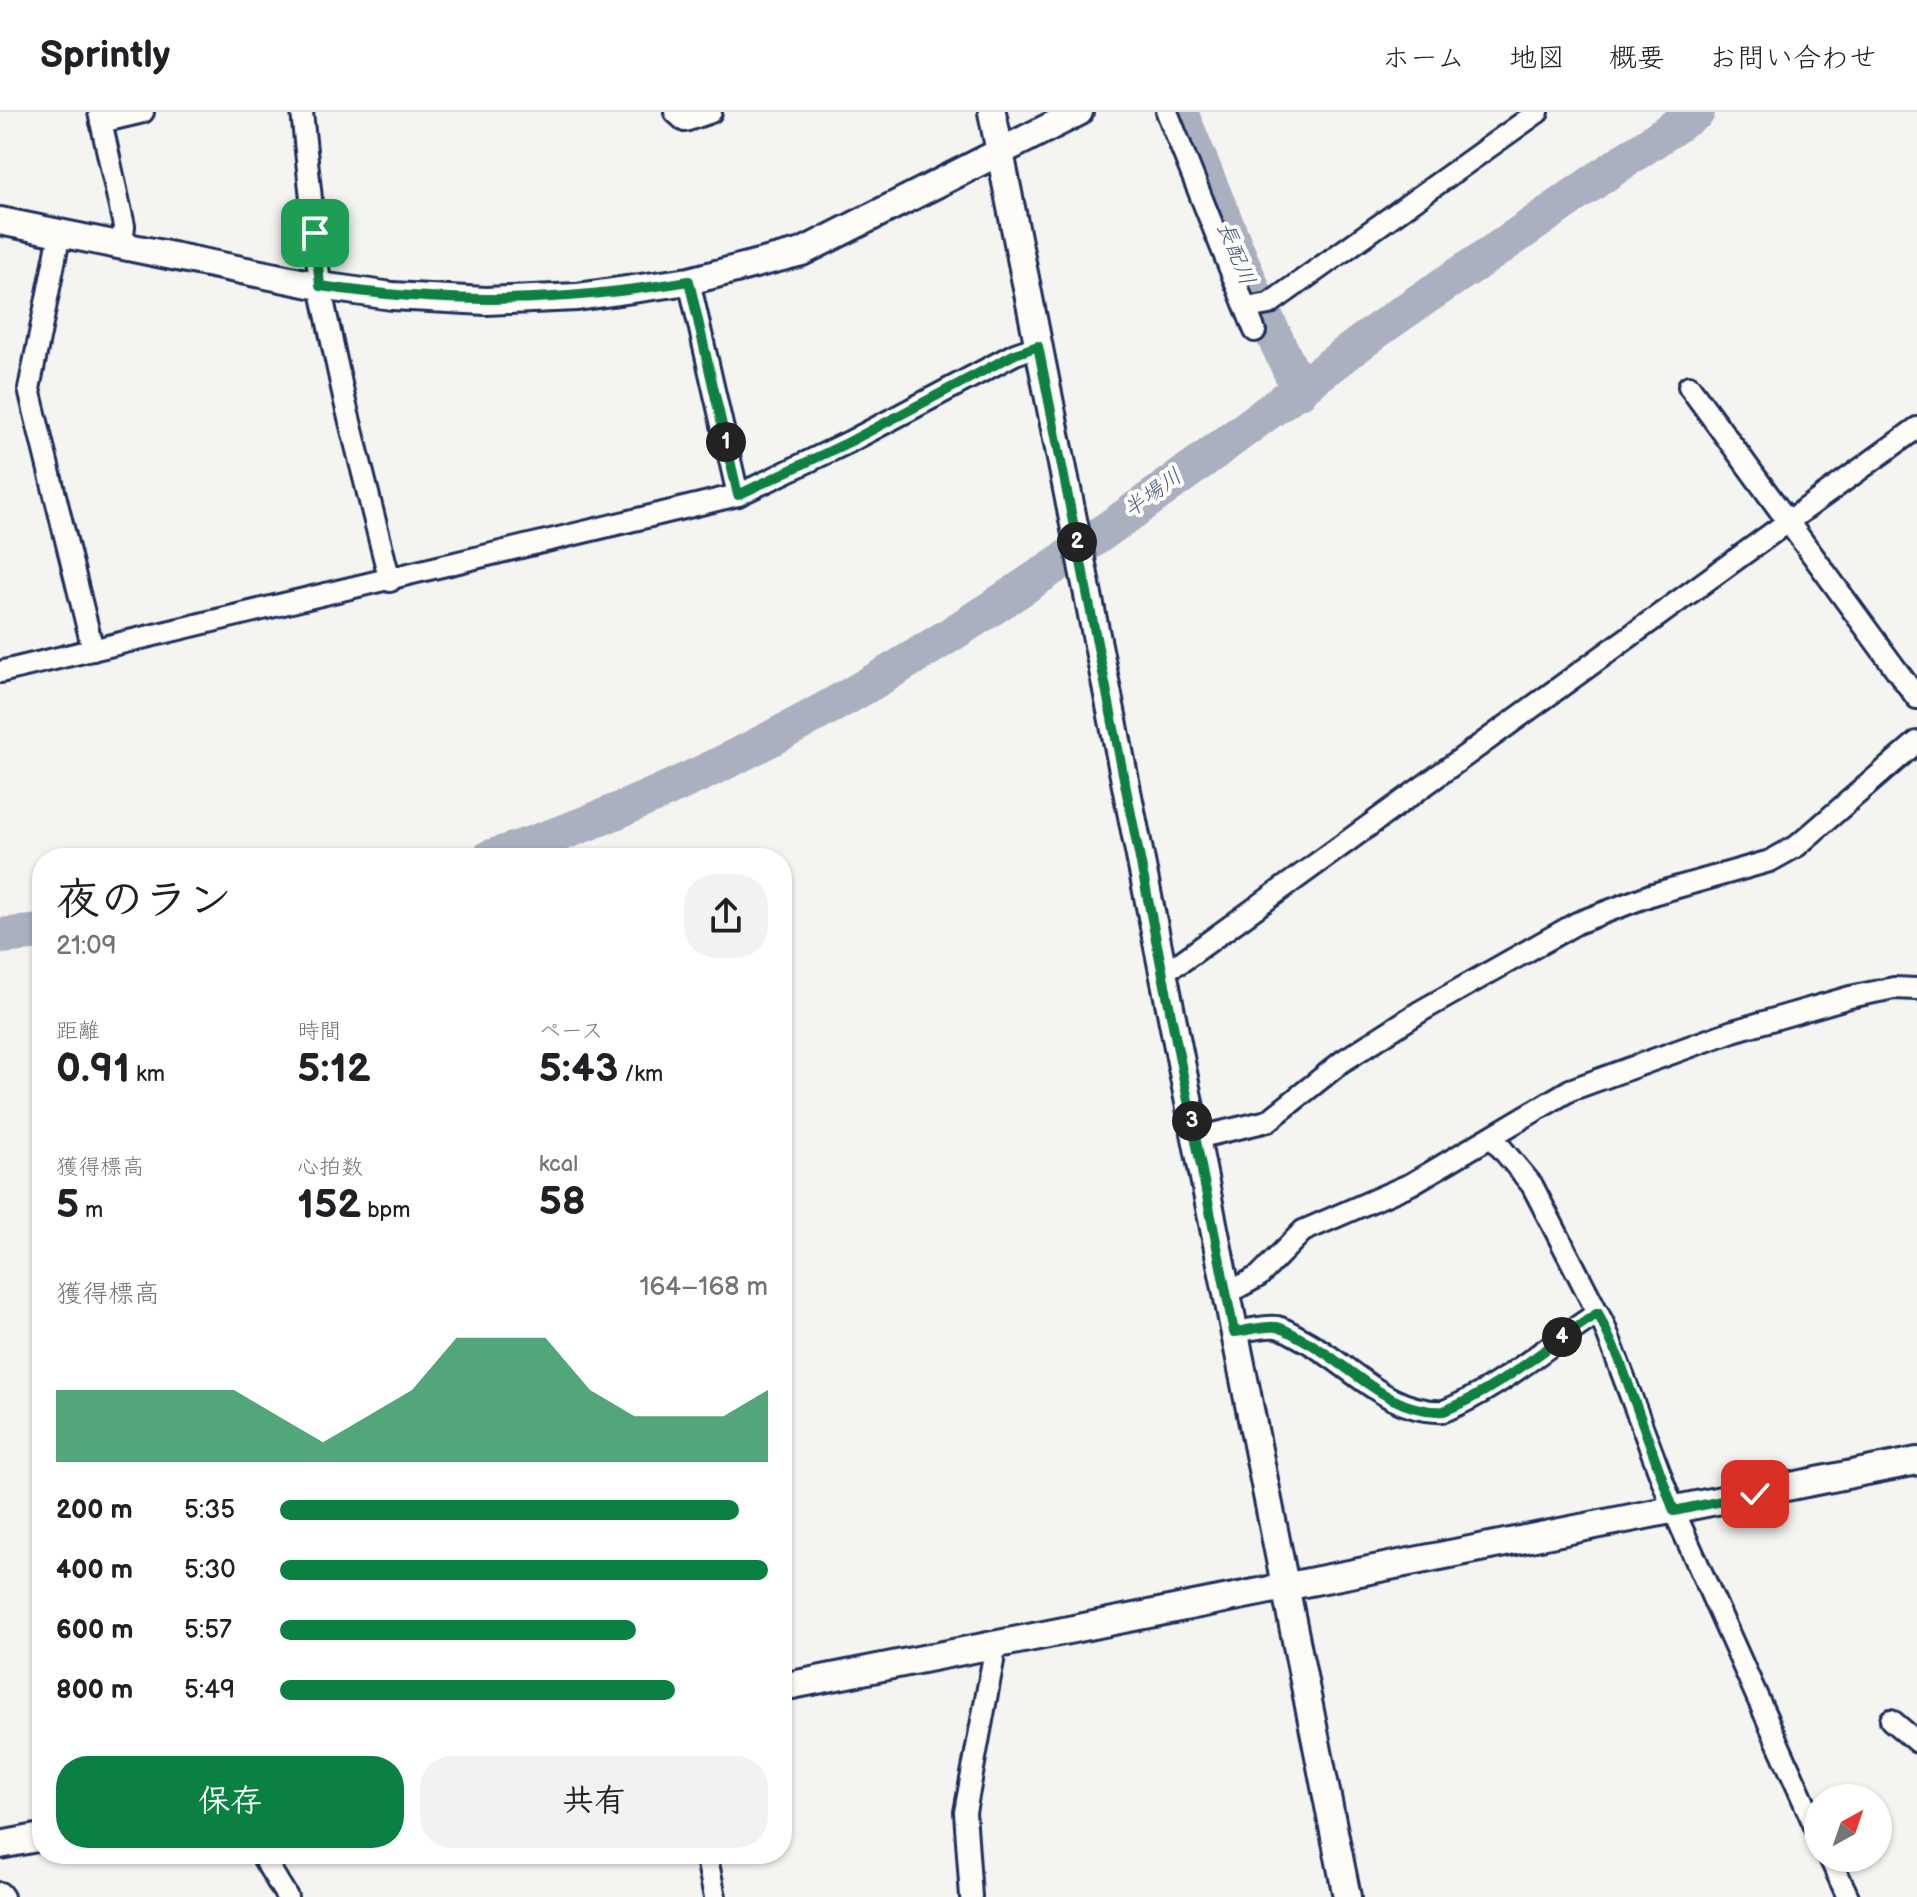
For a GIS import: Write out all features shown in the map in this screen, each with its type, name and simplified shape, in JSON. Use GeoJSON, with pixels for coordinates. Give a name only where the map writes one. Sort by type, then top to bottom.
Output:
{"type":"FeatureCollection","features":[{"type":"Feature","properties":{"kind":"street"},"geometry":{"type":"LineString","coordinates":[[122,246],[124,226],[100,117],[143,112]]}},
{"type":"Feature","properties":{"kind":"street"},"geometry":{"type":"LineString","coordinates":[[302,112],[320,286],[345,402],[390,581]]}},
{"type":"Feature","properties":{"kind":"street"},"geometry":{"type":"LineString","coordinates":[[675,112],[685,121],[711,112]]}},
{"type":"Feature","properties":{"kind":"street"},"geometry":{"type":"LineString","coordinates":[[992,112],[1347,1897]]}},
{"type":"Feature","properties":{"kind":"street"},"geometry":{"type":"LineString","coordinates":[[0,221],[320,286],[392,296],[486,301],[577,297],[689,281],[756,266],[823,243],[1079,112]]}},
{"type":"Feature","properties":{"kind":"street"},"geometry":{"type":"LineString","coordinates":[[1167,112],[1256,307],[1255,331]]}},
{"type":"Feature","properties":{"kind":"street"},"geometry":{"type":"LineString","coordinates":[[1256,307],[1538,112]]}},
{"type":"Feature","properties":{"kind":"street"},"geometry":{"type":"LineString","coordinates":[[60,233],[29,389],[93,650]]}},
{"type":"Feature","properties":{"kind":"street"},"geometry":{"type":"LineString","coordinates":[[689,281],[738,495]]}},
{"type":"Feature","properties":{"kind":"street"},"geometry":{"type":"LineString","coordinates":[[0,672],[390,581],[738,495],[849,442],[1015,354],[1038,346]]}},
{"type":"Feature","properties":{"kind":"street"},"geometry":{"type":"LineString","coordinates":[[1689,386],[1917,698]]}},
{"type":"Feature","properties":{"kind":"street"},"geometry":{"type":"LineString","coordinates":[[1163,970],[1181,962],[1917,428]]}},
{"type":"Feature","properties":{"kind":"street"},"geometry":{"type":"LineString","coordinates":[[1196,1138],[1268,1121],[1343,1061],[1421,1011],[1577,923],[1653,894],[1770,861],[1797,846],[1917,742]]}},
{"type":"Feature","properties":{"kind":"street"},"geometry":{"type":"LineString","coordinates":[[1226,1294],[1259,1276],[1303,1231],[1411,1184],[1570,1090],[1733,1031],[1869,991],[1917,989]]}},
{"type":"Feature","properties":{"kind":"street"},"geometry":{"type":"LineString","coordinates":[[1493,1138],[1532,1185],[1598,1313],[1620,1361],[1674,1511],[1804,1802]]}},
{"type":"Feature","properties":{"kind":"street"},"geometry":{"type":"LineString","coordinates":[[1234,1332],[1275,1327],[1287,1331],[1332,1355],[1391,1400],[1429,1412],[1444,1411],[1531,1363],[1567,1333],[1598,1313]]}},
{"type":"Feature","properties":{"kind":"street"},"geometry":{"type":"LineString","coordinates":[[792,1685],[1917,1461]]}},
{"type":"Feature","properties":{"kind":"street"},"geometry":{"type":"LineString","coordinates":[[971,1897],[965,1812],[993,1661],[990,1645]]}},
{"type":"Feature","properties":{"kind":"street"},"geometry":{"type":"LineString","coordinates":[[1891,1720],[1917,1742]]}},
{"type":"Feature","properties":{"kind":"street"},"geometry":{"type":"LineString","coordinates":[[0,1845],[32,1839]]}},
{"type":"Feature","properties":{"kind":"street"},"geometry":{"type":"LineString","coordinates":[[267,1864],[287,1897]]}},
{"type":"Feature","properties":{"kind":"street"},"geometry":{"type":"LineString","coordinates":[[708,1864],[715,1897]]}},
{"type":"Feature","properties":{"kind":"street"},"geometry":{"type":"LineString","coordinates":[[1836,1872],[1848,1897]]}},
{"type":"Feature","properties":{"kind":"waterway","name":"長配川"},"geometry":{"type":"LineString","coordinates":[[1180,112],[1255,295],[1300,391]]}},
{"type":"Feature","properties":{"kind":"waterway","name":"半場川"},"geometry":{"type":"LineString","coordinates":[[517,848],[608,815],[723,763],[834,704],[943,640],[1152,497],[1391,321],[1697,112]]}},
{"type":"Feature","properties":{"kind":"waterway","name":"半場川"},"geometry":{"type":"LineString","coordinates":[[0,936],[32,933]]}},
{"type":"Feature","properties":{"kind":"route"},"geometry":{"type":"LineString","coordinates":[[315,233],[320,286],[392,296],[444,301],[577,297],[689,281],[738,495],[849,442],[1015,354],[1038,346],[1234,1332],[1275,1327],[1287,1331],[1332,1355],[1391,1400],[1429,1412],[1457,1406],[1531,1363],[1567,1333],[1598,1313],[1620,1361],[1674,1511],[1755,1494]]}}]}
